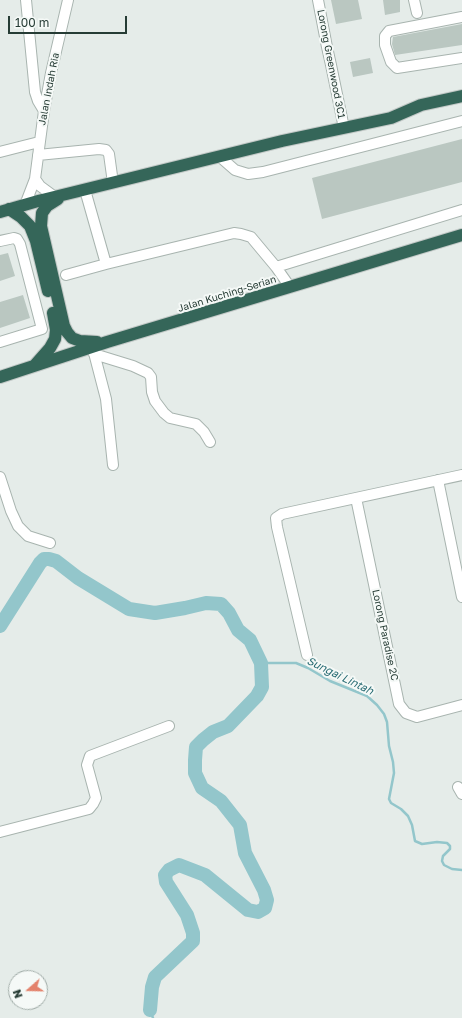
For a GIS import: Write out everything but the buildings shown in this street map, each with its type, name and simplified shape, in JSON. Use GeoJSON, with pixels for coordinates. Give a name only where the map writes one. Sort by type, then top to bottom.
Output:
{"type":"FeatureCollection","features":[{"type":"Feature","properties":{"kind":"highway"},"geometry":{"type":"LineString","coordinates":[[4,211],[282,140],[391,118],[421,105],[462,96]]}},
{"type":"Feature","properties":{"kind":"highway"},"geometry":{"type":"LineString","coordinates":[[67,194],[47,206],[42,213],[41,226],[64,326],[72,338],[80,341],[107,342]]}},
{"type":"Feature","properties":{"kind":"highway"},"geometry":{"type":"LineString","coordinates":[[4,211],[21,217],[30,226],[36,241],[55,324],[55,339],[50,348],[34,366]]}},
{"type":"Feature","properties":{"kind":"highway","name":"Jalan Kuching-Serian"},"geometry":{"type":"LineString","coordinates":[[0,377],[34,366],[93,351],[107,342],[462,235]]}},
{"type":"Feature","properties":{"kind":"street"},"geometry":{"type":"LineString","coordinates":[[26,0],[35,92],[38,102],[44,111]]}},
{"type":"Feature","properties":{"kind":"street","name":"Jalan Indah Ria"},"geometry":{"type":"LineString","coordinates":[[25,205],[35,178],[39,142],[51,73],[68,0]]}},
{"type":"Feature","properties":{"kind":"street","name":"Lorong Greenwood 3C1"},"geometry":{"type":"LineString","coordinates":[[318,0],[344,128]]}},
{"type":"Feature","properties":{"kind":"street"},"geometry":{"type":"LineString","coordinates":[[414,0],[417,13]]}},
{"type":"Feature","properties":{"kind":"street"},"geometry":{"type":"LineString","coordinates":[[462,17],[389,31],[386,36],[385,45],[391,62],[397,68],[462,58]]}},
{"type":"Feature","properties":{"kind":"street"},"geometry":{"type":"LineString","coordinates":[[219,156],[235,170],[248,174],[263,172],[462,121]]}},
{"type":"Feature","properties":{"kind":"street"},"geometry":{"type":"LineString","coordinates":[[0,152],[39,142]]}},
{"type":"Feature","properties":{"kind":"street"},"geometry":{"type":"LineString","coordinates":[[38,155],[99,149],[106,150],[109,154],[113,183]]}},
{"type":"Feature","properties":{"kind":"street"},"geometry":{"type":"LineString","coordinates":[[35,178],[40,186],[55,197]]}},
{"type":"Feature","properties":{"kind":"street"},"geometry":{"type":"LineString","coordinates":[[85,190],[106,264]]}},
{"type":"Feature","properties":{"kind":"street"},"geometry":{"type":"LineString","coordinates":[[276,267],[462,210]]}},
{"type":"Feature","properties":{"kind":"street"},"geometry":{"type":"LineString","coordinates":[[66,275],[234,233],[251,237],[276,267],[290,287]]}},
{"type":"Feature","properties":{"kind":"street"},"geometry":{"type":"LineString","coordinates":[[0,241],[14,238],[20,244],[42,328]]}},
{"type":"Feature","properties":{"kind":"street"},"geometry":{"type":"LineString","coordinates":[[0,342],[55,324]]}},
{"type":"Feature","properties":{"kind":"street"},"geometry":{"type":"LineString","coordinates":[[93,351],[148,373],[151,377],[152,392],[155,401],[164,413],[175,419],[196,424],[204,432],[210,442]]}},
{"type":"Feature","properties":{"kind":"street"},"geometry":{"type":"LineString","coordinates":[[93,351],[106,399],[113,465]]}},
{"type":"Feature","properties":{"kind":"street"},"geometry":{"type":"LineString","coordinates":[[307,655],[276,518],[282,514],[462,475]]}},
{"type":"Feature","properties":{"kind":"street"},"geometry":{"type":"LineString","coordinates":[[0,477],[10,511],[18,526],[28,536],[50,543]]}},
{"type":"Feature","properties":{"kind":"street"},"geometry":{"type":"LineString","coordinates":[[438,480],[462,597]]}},
{"type":"Feature","properties":{"kind":"street","name":"Lorong Paradise 2C"},"geometry":{"type":"LineString","coordinates":[[356,498],[400,704],[406,713],[417,717],[462,705]]}},
{"type":"Feature","properties":{"kind":"street"},"geometry":{"type":"LineString","coordinates":[[0,832],[89,809],[94,804],[96,798],[87,765],[90,756],[169,726]]}},
{"type":"Feature","properties":{"kind":"waterway"},"geometry":{"type":"LineString","coordinates":[[0,626],[40,563],[44,559],[49,559],[56,561],[78,578],[129,609],[155,613],[206,603],[221,604],[229,613],[238,630],[250,640],[261,663],[262,687],[257,696],[228,726],[213,732],[196,747],[195,773],[202,788],[221,801],[240,825],[245,853],[264,890],[267,900],[265,908],[258,912],[248,910],[205,875],[179,865],[169,870],[165,875],[166,882],[187,915],[193,933],[193,941],[155,977],[152,987],[150,1010]]}},
{"type":"Feature","properties":{"kind":"waterway","name":"Sungai Lintah"},"geometry":{"type":"LineString","coordinates":[[261,663],[296,663],[330,681],[367,696],[377,705],[384,714],[387,722],[389,746],[393,762],[394,773],[389,799],[391,803],[401,809],[408,816],[412,825],[415,841],[422,844],[437,842],[447,843],[450,846],[450,849],[443,856],[442,861],[444,865],[452,869],[462,870]]}},
{"type":"Feature","properties":{"kind":"waterway"},"geometry":{"type":"LineString","coordinates":[[150,1010],[153,1018]]}}]}
